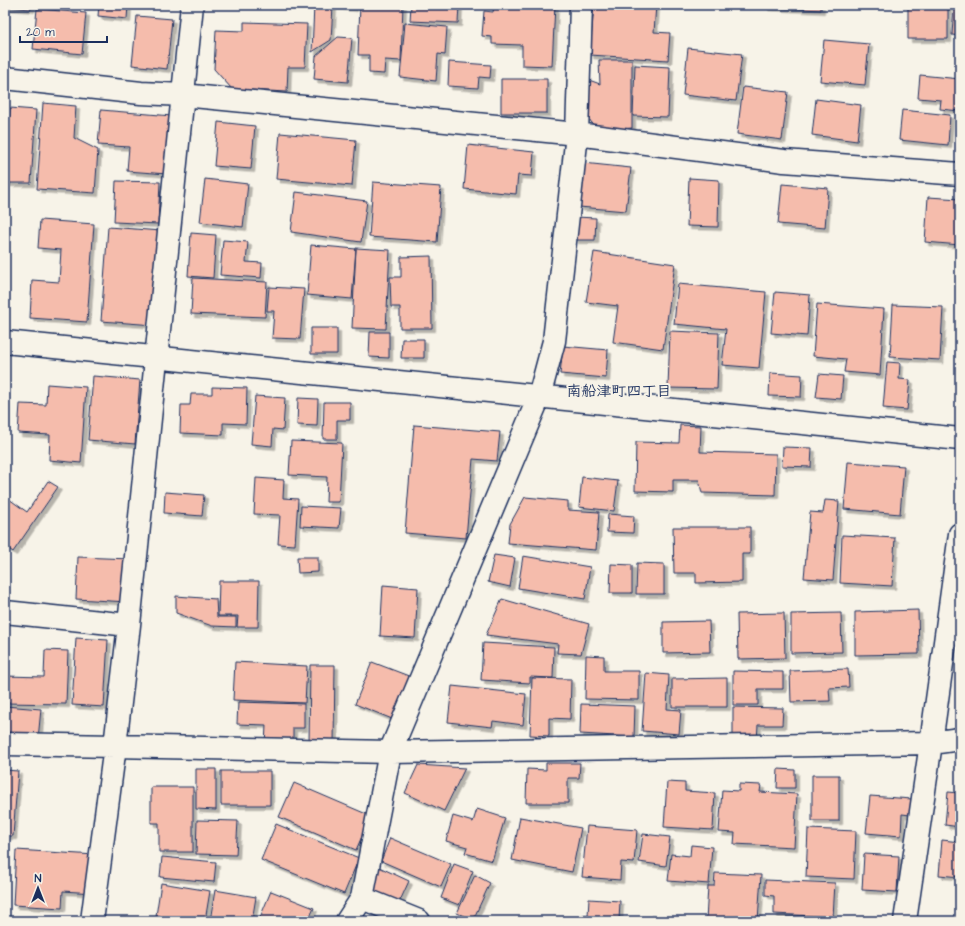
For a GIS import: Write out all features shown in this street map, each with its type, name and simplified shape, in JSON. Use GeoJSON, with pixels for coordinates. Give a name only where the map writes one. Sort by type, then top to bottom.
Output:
{"type":"FeatureCollection","features":[{"type":"Feature","properties":{"kind":"street"},"geometry":{"type":"LineString","coordinates":[[92,921],[129,625],[192,5]]}},
{"type":"Feature","properties":{"kind":"street"},"geometry":{"type":"LineString","coordinates":[[347,921],[362,898],[390,752],[538,397],[554,341],[577,134],[581,5]]}},
{"type":"Feature","properties":{"kind":"street"},"geometry":{"type":"LineString","coordinates":[[5,78],[141,93],[183,95],[577,134],[784,161],[960,174]]}},
{"type":"Feature","properties":{"kind":"street"},"geometry":{"type":"LineString","coordinates":[[5,342],[960,440]]}},
{"type":"Feature","properties":{"kind":"street"},"geometry":{"type":"LineString","coordinates":[[905,921],[960,534]]}},
{"type":"Feature","properties":{"kind":"street"},"geometry":{"type":"LineString","coordinates":[[5,612],[129,625]]}},
{"type":"Feature","properties":{"kind":"street"},"geometry":{"type":"LineString","coordinates":[[5,744],[390,752],[931,743],[960,739]]}},
{"type":"Feature","properties":{"kind":"street"},"geometry":{"type":"LineString","coordinates":[[362,898],[419,921]]}},
{"type":"Feature","properties":{"kind":"building"},"geometry":{"type":"Polygon","coordinates":[[[5,5],[32,5],[31,9],[5,7],[5,5]]]}},
{"type":"Feature","properties":{"kind":"building"},"geometry":{"type":"Polygon","coordinates":[[[99,5],[128,5],[127,19],[98,16],[99,5]]]}},
{"type":"Feature","properties":{"kind":"building"},"geometry":{"type":"Polygon","coordinates":[[[314,5],[354,5],[354,8],[333,6],[331,40],[312,52],[314,5]]]}},
{"type":"Feature","properties":{"kind":"building"},"geometry":{"type":"Polygon","coordinates":[[[360,5],[403,5],[401,61],[385,60],[384,74],[369,73],[369,55],[358,55],[360,5]]]}},
{"type":"Feature","properties":{"kind":"building"},"geometry":{"type":"Polygon","coordinates":[[[411,5],[459,5],[458,23],[410,21],[411,5]]]}},
{"type":"Feature","properties":{"kind":"building"},"geometry":{"type":"Polygon","coordinates":[[[494,5],[555,5],[552,66],[522,65],[522,45],[492,44],[492,37],[482,36],[484,11],[493,12],[494,5]]]}},
{"type":"Feature","properties":{"kind":"building"},"geometry":{"type":"Polygon","coordinates":[[[594,5],[656,5],[654,32],[670,33],[668,60],[590,55],[594,5]]]}},
{"type":"Feature","properties":{"kind":"building"},"geometry":{"type":"Polygon","coordinates":[[[765,5],[821,5],[821,10],[765,7],[765,5]]]}},
{"type":"Feature","properties":{"kind":"building"},"geometry":{"type":"Polygon","coordinates":[[[908,5],[948,5],[948,39],[908,39],[908,5]]]}},
{"type":"Feature","properties":{"kind":"building"},"geometry":{"type":"Polygon","coordinates":[[[954,5],[960,5],[960,36],[952,35],[954,5]]]}},
{"type":"Feature","properties":{"kind":"building"},"geometry":{"type":"Polygon","coordinates":[[[37,9],[86,13],[82,54],[33,49],[37,9]]]}},
{"type":"Feature","properties":{"kind":"building"},"geometry":{"type":"Polygon","coordinates":[[[137,16],[172,19],[167,69],[132,65],[137,16]]]}},
{"type":"Feature","properties":{"kind":"building"},"geometry":{"type":"Polygon","coordinates":[[[244,22],[307,24],[305,67],[288,67],[287,92],[232,89],[214,69],[216,30],[244,31],[244,22]]]}},
{"type":"Feature","properties":{"kind":"building"},"geometry":{"type":"Polygon","coordinates":[[[405,23],[447,27],[445,55],[438,54],[436,81],[400,77],[405,23]]]}},
{"type":"Feature","properties":{"kind":"building"},"geometry":{"type":"Polygon","coordinates":[[[338,37],[352,38],[348,82],[314,79],[316,56],[338,37]]]}},
{"type":"Feature","properties":{"kind":"building"},"geometry":{"type":"Polygon","coordinates":[[[824,40],[869,44],[865,85],[820,81],[824,40]]]}},
{"type":"Feature","properties":{"kind":"building"},"geometry":{"type":"Polygon","coordinates":[[[688,48],[742,54],[736,101],[683,95],[688,48]]]}},
{"type":"Feature","properties":{"kind":"building"},"geometry":{"type":"Polygon","coordinates":[[[599,60],[632,60],[632,128],[598,131],[583,111],[589,80],[600,84],[599,60]]]}},
{"type":"Feature","properties":{"kind":"building"},"geometry":{"type":"Polygon","coordinates":[[[449,62],[491,65],[490,78],[479,77],[478,88],[448,86],[449,62]]]}},
{"type":"Feature","properties":{"kind":"building"},"geometry":{"type":"Polygon","coordinates":[[[635,65],[670,67],[668,117],[633,116],[635,65]]]}},
{"type":"Feature","properties":{"kind":"building"},"geometry":{"type":"Polygon","coordinates":[[[920,75],[960,79],[960,111],[940,109],[941,100],[918,98],[920,75]]]}},
{"type":"Feature","properties":{"kind":"building"},"geometry":{"type":"Polygon","coordinates":[[[501,79],[547,79],[547,113],[501,113],[501,79]]]}},
{"type":"Feature","properties":{"kind":"building"},"geometry":{"type":"Polygon","coordinates":[[[743,87],[788,92],[782,140],[737,134],[743,87]]]}},
{"type":"Feature","properties":{"kind":"building"},"geometry":{"type":"Polygon","coordinates":[[[816,99],[861,105],[857,141],[812,135],[816,99]]]}},
{"type":"Feature","properties":{"kind":"building"},"geometry":{"type":"Polygon","coordinates":[[[43,103],[76,106],[74,138],[98,150],[95,193],[37,189],[43,103]]]}},
{"type":"Feature","properties":{"kind":"building"},"geometry":{"type":"Polygon","coordinates":[[[10,108],[36,110],[31,183],[6,183],[10,108]]]}},
{"type":"Feature","properties":{"kind":"building"},"geometry":{"type":"Polygon","coordinates":[[[101,110],[172,116],[167,174],[127,171],[129,147],[98,145],[101,110]]]}},
{"type":"Feature","properties":{"kind":"building"},"geometry":{"type":"Polygon","coordinates":[[[902,110],[950,115],[948,145],[899,140],[902,110]]]}},
{"type":"Feature","properties":{"kind":"building"},"geometry":{"type":"Polygon","coordinates":[[[218,122],[255,126],[251,169],[214,166],[218,122]]]}},
{"type":"Feature","properties":{"kind":"building"},"geometry":{"type":"Polygon","coordinates":[[[280,133],[356,140],[352,186],[276,179],[280,133]]]}},
{"type":"Feature","properties":{"kind":"building"},"geometry":{"type":"Polygon","coordinates":[[[468,145],[534,152],[532,176],[518,175],[516,194],[464,189],[468,145]]]}},
{"type":"Feature","properties":{"kind":"building"},"geometry":{"type":"Polygon","coordinates":[[[583,163],[631,168],[626,211],[579,207],[583,163]]]}},
{"type":"Feature","properties":{"kind":"building"},"geometry":{"type":"Polygon","coordinates":[[[689,178],[719,180],[718,227],[687,226],[689,178]]]}},
{"type":"Feature","properties":{"kind":"building"},"geometry":{"type":"Polygon","coordinates":[[[205,179],[248,184],[243,227],[200,222],[205,179]]]}},
{"type":"Feature","properties":{"kind":"building"},"geometry":{"type":"Polygon","coordinates":[[[116,181],[160,182],[158,224],[114,222],[116,181]]]}},
{"type":"Feature","properties":{"kind":"building"},"geometry":{"type":"Polygon","coordinates":[[[373,182],[441,187],[437,242],[369,237],[373,182]]]}},
{"type":"Feature","properties":{"kind":"building"},"geometry":{"type":"Polygon","coordinates":[[[782,184],[828,188],[825,228],[778,224],[782,184]]]}},
{"type":"Feature","properties":{"kind":"building"},"geometry":{"type":"Polygon","coordinates":[[[296,192],[367,201],[361,242],[291,232],[296,192]]]}},
{"type":"Feature","properties":{"kind":"building"},"geometry":{"type":"Polygon","coordinates":[[[928,197],[960,199],[960,245],[925,242],[928,197]]]}},
{"type":"Feature","properties":{"kind":"building"},"geometry":{"type":"Polygon","coordinates":[[[575,217],[596,218],[595,240],[575,240],[575,217]]]}},
{"type":"Feature","properties":{"kind":"building"},"geometry":{"type":"Polygon","coordinates":[[[40,220],[94,224],[87,322],[30,318],[32,280],[59,282],[61,250],[38,248],[40,220]]]}},
{"type":"Feature","properties":{"kind":"building"},"geometry":{"type":"Polygon","coordinates":[[[108,227],[161,231],[154,325],[101,321],[108,227]]]}},
{"type":"Feature","properties":{"kind":"building"},"geometry":{"type":"Polygon","coordinates":[[[191,233],[216,235],[213,278],[188,276],[191,233]]]}},
{"type":"Feature","properties":{"kind":"building"},"geometry":{"type":"Polygon","coordinates":[[[223,240],[248,242],[246,262],[262,263],[261,278],[220,275],[223,240]]]}},
{"type":"Feature","properties":{"kind":"building"},"geometry":{"type":"Polygon","coordinates":[[[311,245],[356,249],[352,299],[307,295],[311,245]]]}},
{"type":"Feature","properties":{"kind":"building"},"geometry":{"type":"Polygon","coordinates":[[[356,248],[390,250],[386,329],[352,328],[356,248]]]}},
{"type":"Feature","properties":{"kind":"building"},"geometry":{"type":"Polygon","coordinates":[[[594,252],[675,264],[663,349],[613,342],[618,306],[586,302],[594,252]]]}},
{"type":"Feature","properties":{"kind":"building"},"geometry":{"type":"Polygon","coordinates":[[[431,256],[432,328],[400,328],[400,307],[391,307],[390,277],[401,277],[401,257],[431,256]]]}},
{"type":"Feature","properties":{"kind":"building"},"geometry":{"type":"Polygon","coordinates":[[[193,278],[267,282],[265,317],[191,314],[193,278]]]}},
{"type":"Feature","properties":{"kind":"building"},"geometry":{"type":"Polygon","coordinates":[[[678,284],[766,292],[759,368],[722,365],[726,329],[674,324],[678,284]]]}},
{"type":"Feature","properties":{"kind":"building"},"geometry":{"type":"Polygon","coordinates":[[[269,287],[304,289],[300,339],[272,338],[274,311],[267,311],[269,287]]]}},
{"type":"Feature","properties":{"kind":"building"},"geometry":{"type":"Polygon","coordinates":[[[775,292],[810,295],[807,336],[771,333],[775,292]]]}},
{"type":"Feature","properties":{"kind":"building"},"geometry":{"type":"Polygon","coordinates":[[[817,304],[884,309],[880,375],[844,372],[846,359],[813,356],[817,304]]]}},
{"type":"Feature","properties":{"kind":"building"},"geometry":{"type":"Polygon","coordinates":[[[893,305],[943,307],[940,360],[890,357],[893,305]]]}},
{"type":"Feature","properties":{"kind":"building"},"geometry":{"type":"Polygon","coordinates":[[[311,328],[337,328],[337,354],[311,354],[311,328]]]}},
{"type":"Feature","properties":{"kind":"building"},"geometry":{"type":"Polygon","coordinates":[[[670,331],[719,333],[717,389],[668,388],[670,331]]]}},
{"type":"Feature","properties":{"kind":"building"},"geometry":{"type":"Polygon","coordinates":[[[370,332],[389,332],[389,358],[369,357],[370,332]]]}},
{"type":"Feature","properties":{"kind":"building"},"geometry":{"type":"Polygon","coordinates":[[[402,339],[424,339],[424,358],[401,358],[402,339]]]}},
{"type":"Feature","properties":{"kind":"building"},"geometry":{"type":"Polygon","coordinates":[[[563,346],[608,350],[606,378],[560,374],[563,346]]]}},
{"type":"Feature","properties":{"kind":"building"},"geometry":{"type":"Polygon","coordinates":[[[887,362],[900,363],[899,379],[910,380],[907,410],[883,408],[887,362]]]}},
{"type":"Feature","properties":{"kind":"building"},"geometry":{"type":"Polygon","coordinates":[[[770,373],[802,375],[801,397],[769,396],[770,373]]]}},
{"type":"Feature","properties":{"kind":"building"},"geometry":{"type":"Polygon","coordinates":[[[819,374],[843,376],[841,399],[816,397],[819,374]]]}},
{"type":"Feature","properties":{"kind":"building"},"geometry":{"type":"Polygon","coordinates":[[[93,376],[140,380],[135,444],[88,440],[93,376]]]}},
{"type":"Feature","properties":{"kind":"building"},"geometry":{"type":"Polygon","coordinates":[[[47,384],[86,387],[81,463],[49,460],[50,435],[18,433],[20,404],[46,405],[47,384]]]}},
{"type":"Feature","properties":{"kind":"building"},"geometry":{"type":"Polygon","coordinates":[[[212,387],[247,388],[246,424],[223,423],[223,435],[180,433],[181,405],[190,405],[191,394],[212,394],[212,387]]]}},
{"type":"Feature","properties":{"kind":"building"},"geometry":{"type":"Polygon","coordinates":[[[255,396],[285,398],[283,430],[273,429],[272,446],[251,444],[255,396]]]}},
{"type":"Feature","properties":{"kind":"building"},"geometry":{"type":"Polygon","coordinates":[[[298,398],[318,399],[317,426],[297,425],[298,398]]]}},
{"type":"Feature","properties":{"kind":"building"},"geometry":{"type":"Polygon","coordinates":[[[324,402],[350,402],[350,420],[337,420],[337,439],[323,439],[324,402]]]}},
{"type":"Feature","properties":{"kind":"building"},"geometry":{"type":"Polygon","coordinates":[[[414,425],[500,432],[497,461],[473,459],[466,538],[405,533],[414,425]]]}},
{"type":"Feature","properties":{"kind":"building"},"geometry":{"type":"Polygon","coordinates":[[[680,425],[701,426],[700,452],[776,454],[775,495],[702,493],[699,480],[673,480],[673,492],[635,491],[636,442],[679,443],[680,425]]]}},
{"type":"Feature","properties":{"kind":"building"},"geometry":{"type":"Polygon","coordinates":[[[291,441],[342,443],[339,502],[326,502],[327,477],[289,475],[291,441]]]}},
{"type":"Feature","properties":{"kind":"building"},"geometry":{"type":"Polygon","coordinates":[[[783,447],[812,448],[811,467],[782,466],[783,447]]]}},
{"type":"Feature","properties":{"kind":"building"},"geometry":{"type":"Polygon","coordinates":[[[848,462],[904,466],[900,514],[844,509],[848,462]]]}},
{"type":"Feature","properties":{"kind":"building"},"geometry":{"type":"Polygon","coordinates":[[[582,477],[618,481],[614,511],[579,507],[582,477]]]}},
{"type":"Feature","properties":{"kind":"building"},"geometry":{"type":"Polygon","coordinates":[[[256,478],[284,480],[283,498],[298,499],[295,545],[278,544],[280,515],[254,514],[256,478]]]}},
{"type":"Feature","properties":{"kind":"building"},"geometry":{"type":"Polygon","coordinates":[[[48,481],[58,487],[13,552],[5,546],[5,504],[9,499],[27,512],[48,481]]]}},
{"type":"Feature","properties":{"kind":"building"},"geometry":{"type":"Polygon","coordinates":[[[165,492],[204,495],[202,516],[164,513],[165,492]]]}},
{"type":"Feature","properties":{"kind":"building"},"geometry":{"type":"Polygon","coordinates":[[[525,497],[568,501],[568,510],[599,512],[596,550],[508,543],[510,524],[525,497]]]}},
{"type":"Feature","properties":{"kind":"building"},"geometry":{"type":"Polygon","coordinates":[[[825,500],[839,501],[833,580],[804,578],[810,512],[823,513],[825,500]]]}},
{"type":"Feature","properties":{"kind":"building"},"geometry":{"type":"Polygon","coordinates":[[[301,506],[341,508],[339,528],[300,526],[301,506]]]}},
{"type":"Feature","properties":{"kind":"building"},"geometry":{"type":"Polygon","coordinates":[[[608,514],[634,516],[633,533],[607,532],[608,514]]]}},
{"type":"Feature","properties":{"kind":"building"},"geometry":{"type":"Polygon","coordinates":[[[673,527],[750,527],[750,554],[742,554],[742,582],[696,583],[696,573],[674,573],[673,527]]]}},
{"type":"Feature","properties":{"kind":"building"},"geometry":{"type":"Polygon","coordinates":[[[842,535],[895,538],[892,586],[840,583],[842,535]]]}},
{"type":"Feature","properties":{"kind":"building"},"geometry":{"type":"Polygon","coordinates":[[[494,555],[515,558],[510,587],[488,582],[494,555]]]}},
{"type":"Feature","properties":{"kind":"building"},"geometry":{"type":"Polygon","coordinates":[[[523,556],[590,567],[585,599],[518,588],[523,556]]]}},
{"type":"Feature","properties":{"kind":"building"},"geometry":{"type":"Polygon","coordinates":[[[78,557],[131,559],[128,602],[76,599],[78,557]]]}},
{"type":"Feature","properties":{"kind":"building"},"geometry":{"type":"Polygon","coordinates":[[[297,557],[318,557],[318,572],[298,573],[297,557]]]}},
{"type":"Feature","properties":{"kind":"building"},"geometry":{"type":"Polygon","coordinates":[[[637,563],[664,564],[664,594],[636,594],[637,563]]]}},
{"type":"Feature","properties":{"kind":"building"},"geometry":{"type":"Polygon","coordinates":[[[611,564],[632,565],[632,593],[610,593],[611,564]]]}},
{"type":"Feature","properties":{"kind":"building"},"geometry":{"type":"Polygon","coordinates":[[[219,581],[259,581],[258,627],[237,627],[238,616],[218,616],[219,581]]]}},
{"type":"Feature","properties":{"kind":"building"},"geometry":{"type":"Polygon","coordinates":[[[383,585],[418,588],[415,638],[380,636],[383,585]]]}},
{"type":"Feature","properties":{"kind":"building"},"geometry":{"type":"Polygon","coordinates":[[[176,596],[216,599],[217,617],[236,617],[236,627],[212,626],[176,613],[176,596]]]}},
{"type":"Feature","properties":{"kind":"building"},"geometry":{"type":"Polygon","coordinates":[[[502,599],[589,624],[581,654],[557,653],[558,644],[486,635],[502,599]]]}},
{"type":"Feature","properties":{"kind":"building"},"geometry":{"type":"Polygon","coordinates":[[[918,610],[919,654],[855,655],[855,612],[918,610]]]}},
{"type":"Feature","properties":{"kind":"building"},"geometry":{"type":"Polygon","coordinates":[[[784,613],[785,658],[738,659],[737,614],[784,613]]]}},
{"type":"Feature","properties":{"kind":"building"},"geometry":{"type":"Polygon","coordinates":[[[841,613],[842,652],[791,653],[791,614],[841,613]]]}},
{"type":"Feature","properties":{"kind":"building"},"geometry":{"type":"Polygon","coordinates":[[[709,621],[710,652],[663,653],[663,622],[709,621]]]}},
{"type":"Feature","properties":{"kind":"building"},"geometry":{"type":"Polygon","coordinates":[[[76,638],[108,640],[104,707],[72,705],[76,638]]]}},
{"type":"Feature","properties":{"kind":"building"},"geometry":{"type":"Polygon","coordinates":[[[483,643],[554,647],[553,678],[530,677],[530,683],[481,680],[483,643]]]}},
{"type":"Feature","properties":{"kind":"building"},"geometry":{"type":"Polygon","coordinates":[[[45,650],[68,651],[66,704],[5,703],[5,676],[44,677],[45,650]]]}},
{"type":"Feature","properties":{"kind":"building"},"geometry":{"type":"Polygon","coordinates":[[[586,655],[604,656],[604,671],[639,671],[639,700],[585,699],[586,655]]]}},
{"type":"Feature","properties":{"kind":"building"},"geometry":{"type":"Polygon","coordinates":[[[235,662],[307,666],[305,703],[233,700],[235,662]]]}},
{"type":"Feature","properties":{"kind":"building"},"geometry":{"type":"Polygon","coordinates":[[[372,662],[414,678],[397,721],[355,704],[372,662]]]}},
{"type":"Feature","properties":{"kind":"building"},"geometry":{"type":"Polygon","coordinates":[[[310,665],[335,665],[334,744],[309,744],[310,665]]]}},
{"type":"Feature","properties":{"kind":"building"},"geometry":{"type":"Polygon","coordinates":[[[848,669],[849,687],[829,688],[830,701],[791,702],[790,671],[848,669]]]}},
{"type":"Feature","properties":{"kind":"building"},"geometry":{"type":"Polygon","coordinates":[[[733,671],[783,672],[783,689],[758,689],[758,705],[733,705],[733,671]]]}},
{"type":"Feature","properties":{"kind":"building"},"geometry":{"type":"Polygon","coordinates":[[[646,673],[669,675],[667,709],[681,710],[679,734],[642,731],[646,673]]]}},
{"type":"Feature","properties":{"kind":"building"},"geometry":{"type":"Polygon","coordinates":[[[532,678],[571,679],[570,719],[549,718],[549,736],[530,735],[532,678]]]}},
{"type":"Feature","properties":{"kind":"building"},"geometry":{"type":"Polygon","coordinates":[[[727,678],[727,707],[672,707],[672,679],[727,678]]]}},
{"type":"Feature","properties":{"kind":"building"},"geometry":{"type":"Polygon","coordinates":[[[452,686],[526,694],[523,725],[493,721],[492,727],[448,722],[452,686]]]}},
{"type":"Feature","properties":{"kind":"building"},"geometry":{"type":"Polygon","coordinates":[[[238,702],[304,704],[304,728],[293,728],[293,747],[265,746],[266,725],[237,724],[238,702]]]}},
{"type":"Feature","properties":{"kind":"building"},"geometry":{"type":"Polygon","coordinates":[[[581,704],[635,706],[634,737],[580,734],[581,704]]]}},
{"type":"Feature","properties":{"kind":"building"},"geometry":{"type":"Polygon","coordinates":[[[5,706],[41,709],[38,739],[5,736],[5,706]]]}},
{"type":"Feature","properties":{"kind":"building"},"geometry":{"type":"Polygon","coordinates":[[[733,707],[783,708],[782,725],[758,725],[757,741],[733,741],[733,707]]]}},
{"type":"Feature","properties":{"kind":"building"},"geometry":{"type":"Polygon","coordinates":[[[546,763],[580,763],[579,778],[568,778],[568,803],[526,803],[527,769],[546,770],[546,763]]]}},
{"type":"Feature","properties":{"kind":"building"},"geometry":{"type":"Polygon","coordinates":[[[418,765],[465,768],[444,811],[405,793],[418,765]]]}},
{"type":"Feature","properties":{"kind":"building"},"geometry":{"type":"Polygon","coordinates":[[[196,769],[216,769],[216,810],[196,809],[196,769]]]}},
{"type":"Feature","properties":{"kind":"building"},"geometry":{"type":"Polygon","coordinates":[[[778,769],[795,770],[795,788],[777,788],[778,769]]]}},
{"type":"Feature","properties":{"kind":"building"},"geometry":{"type":"Polygon","coordinates":[[[5,770],[18,771],[13,836],[5,836],[5,770]]]}},
{"type":"Feature","properties":{"kind":"building"},"geometry":{"type":"Polygon","coordinates":[[[221,771],[270,771],[270,805],[221,805],[221,771]]]}},
{"type":"Feature","properties":{"kind":"building"},"geometry":{"type":"Polygon","coordinates":[[[812,775],[839,775],[839,821],[812,821],[812,775]]]}},
{"type":"Feature","properties":{"kind":"building"},"geometry":{"type":"Polygon","coordinates":[[[667,782],[685,783],[685,791],[715,793],[713,830],[664,827],[667,782]]]}},
{"type":"Feature","properties":{"kind":"building"},"geometry":{"type":"Polygon","coordinates":[[[294,783],[371,816],[356,850],[279,817],[294,783]]]}},
{"type":"Feature","properties":{"kind":"building"},"geometry":{"type":"Polygon","coordinates":[[[739,784],[761,785],[760,792],[797,794],[794,847],[734,844],[735,833],[719,832],[722,790],[739,791],[739,784]]]}},
{"type":"Feature","properties":{"kind":"building"},"geometry":{"type":"Polygon","coordinates":[[[151,787],[193,787],[193,852],[159,852],[159,823],[151,823],[151,787]]]}},
{"type":"Feature","properties":{"kind":"building"},"geometry":{"type":"Polygon","coordinates":[[[948,792],[960,793],[960,827],[945,825],[948,792]]]}},
{"type":"Feature","properties":{"kind":"building"},"geometry":{"type":"Polygon","coordinates":[[[870,796],[912,799],[910,815],[902,814],[901,836],[866,833],[870,796]]]}},
{"type":"Feature","properties":{"kind":"building"},"geometry":{"type":"Polygon","coordinates":[[[477,809],[505,818],[492,861],[465,853],[467,847],[446,841],[453,816],[473,822],[477,809]]]}},
{"type":"Feature","properties":{"kind":"building"},"geometry":{"type":"Polygon","coordinates":[[[520,817],[581,828],[572,872],[512,860],[520,817]]]}},
{"type":"Feature","properties":{"kind":"building"},"geometry":{"type":"Polygon","coordinates":[[[197,820],[238,821],[236,855],[196,854],[197,820]]]}},
{"type":"Feature","properties":{"kind":"building"},"geometry":{"type":"Polygon","coordinates":[[[276,824],[359,858],[344,894],[261,860],[276,824]]]}},
{"type":"Feature","properties":{"kind":"building"},"geometry":{"type":"Polygon","coordinates":[[[587,826],[637,830],[634,863],[621,862],[620,880],[582,877],[587,826]]]}},
{"type":"Feature","properties":{"kind":"building"},"geometry":{"type":"Polygon","coordinates":[[[808,829],[856,831],[854,879],[806,877],[808,829]]]}},
{"type":"Feature","properties":{"kind":"building"},"geometry":{"type":"Polygon","coordinates":[[[643,834],[670,837],[666,866],[639,862],[643,834]]]}},
{"type":"Feature","properties":{"kind":"building"},"geometry":{"type":"Polygon","coordinates":[[[390,838],[451,864],[441,887],[381,861],[390,838]]]}},
{"type":"Feature","properties":{"kind":"building"},"geometry":{"type":"Polygon","coordinates":[[[942,840],[960,842],[960,877],[939,875],[942,840]]]}},
{"type":"Feature","properties":{"kind":"building"},"geometry":{"type":"Polygon","coordinates":[[[691,845],[712,847],[709,884],[668,881],[671,854],[690,856],[691,845]]]}},
{"type":"Feature","properties":{"kind":"building"},"geometry":{"type":"Polygon","coordinates":[[[16,850],[95,855],[93,893],[63,891],[62,908],[13,905],[16,850]]]}},
{"type":"Feature","properties":{"kind":"building"},"geometry":{"type":"Polygon","coordinates":[[[864,854],[899,856],[897,892],[862,890],[864,854]]]}},
{"type":"Feature","properties":{"kind":"building"},"geometry":{"type":"Polygon","coordinates":[[[162,857],[216,862],[214,882],[160,877],[162,857]]]}},
{"type":"Feature","properties":{"kind":"building"},"geometry":{"type":"Polygon","coordinates":[[[454,864],[473,871],[459,905],[441,898],[454,864]]]}},
{"type":"Feature","properties":{"kind":"building"},"geometry":{"type":"Polygon","coordinates":[[[379,867],[409,881],[399,903],[369,888],[379,867]]]}},
{"type":"Feature","properties":{"kind":"building"},"geometry":{"type":"Polygon","coordinates":[[[715,873],[761,875],[758,921],[706,921],[708,886],[714,886],[715,873]]]}},
{"type":"Feature","properties":{"kind":"building"},"geometry":{"type":"Polygon","coordinates":[[[475,875],[490,883],[473,920],[457,913],[475,875]]]}},
{"type":"Feature","properties":{"kind":"building"},"geometry":{"type":"Polygon","coordinates":[[[765,880],[835,883],[833,917],[774,914],[774,896],[765,895],[765,880]]]}},
{"type":"Feature","properties":{"kind":"building"},"geometry":{"type":"Polygon","coordinates":[[[161,883],[210,891],[205,921],[192,921],[156,916],[161,883]]]}},
{"type":"Feature","properties":{"kind":"building"},"geometry":{"type":"Polygon","coordinates":[[[215,890],[256,897],[252,921],[210,921],[215,890]]]}},
{"type":"Feature","properties":{"kind":"building"},"geometry":{"type":"Polygon","coordinates":[[[271,891],[314,908],[308,921],[259,920],[271,891]]]}},
{"type":"Feature","properties":{"kind":"building"},"geometry":{"type":"Polygon","coordinates":[[[589,899],[620,901],[619,921],[582,921],[582,915],[588,916],[589,899]]]}},
{"type":"Feature","properties":{"kind":"building"},"geometry":{"type":"Polygon","coordinates":[[[651,916],[683,918],[683,921],[651,921],[651,916]]]}},
{"type":"Feature","properties":{"kind":"district","name":"南船津町四丁目"},"geometry":{"type":"Point","coordinates":[619,391]}}]}
